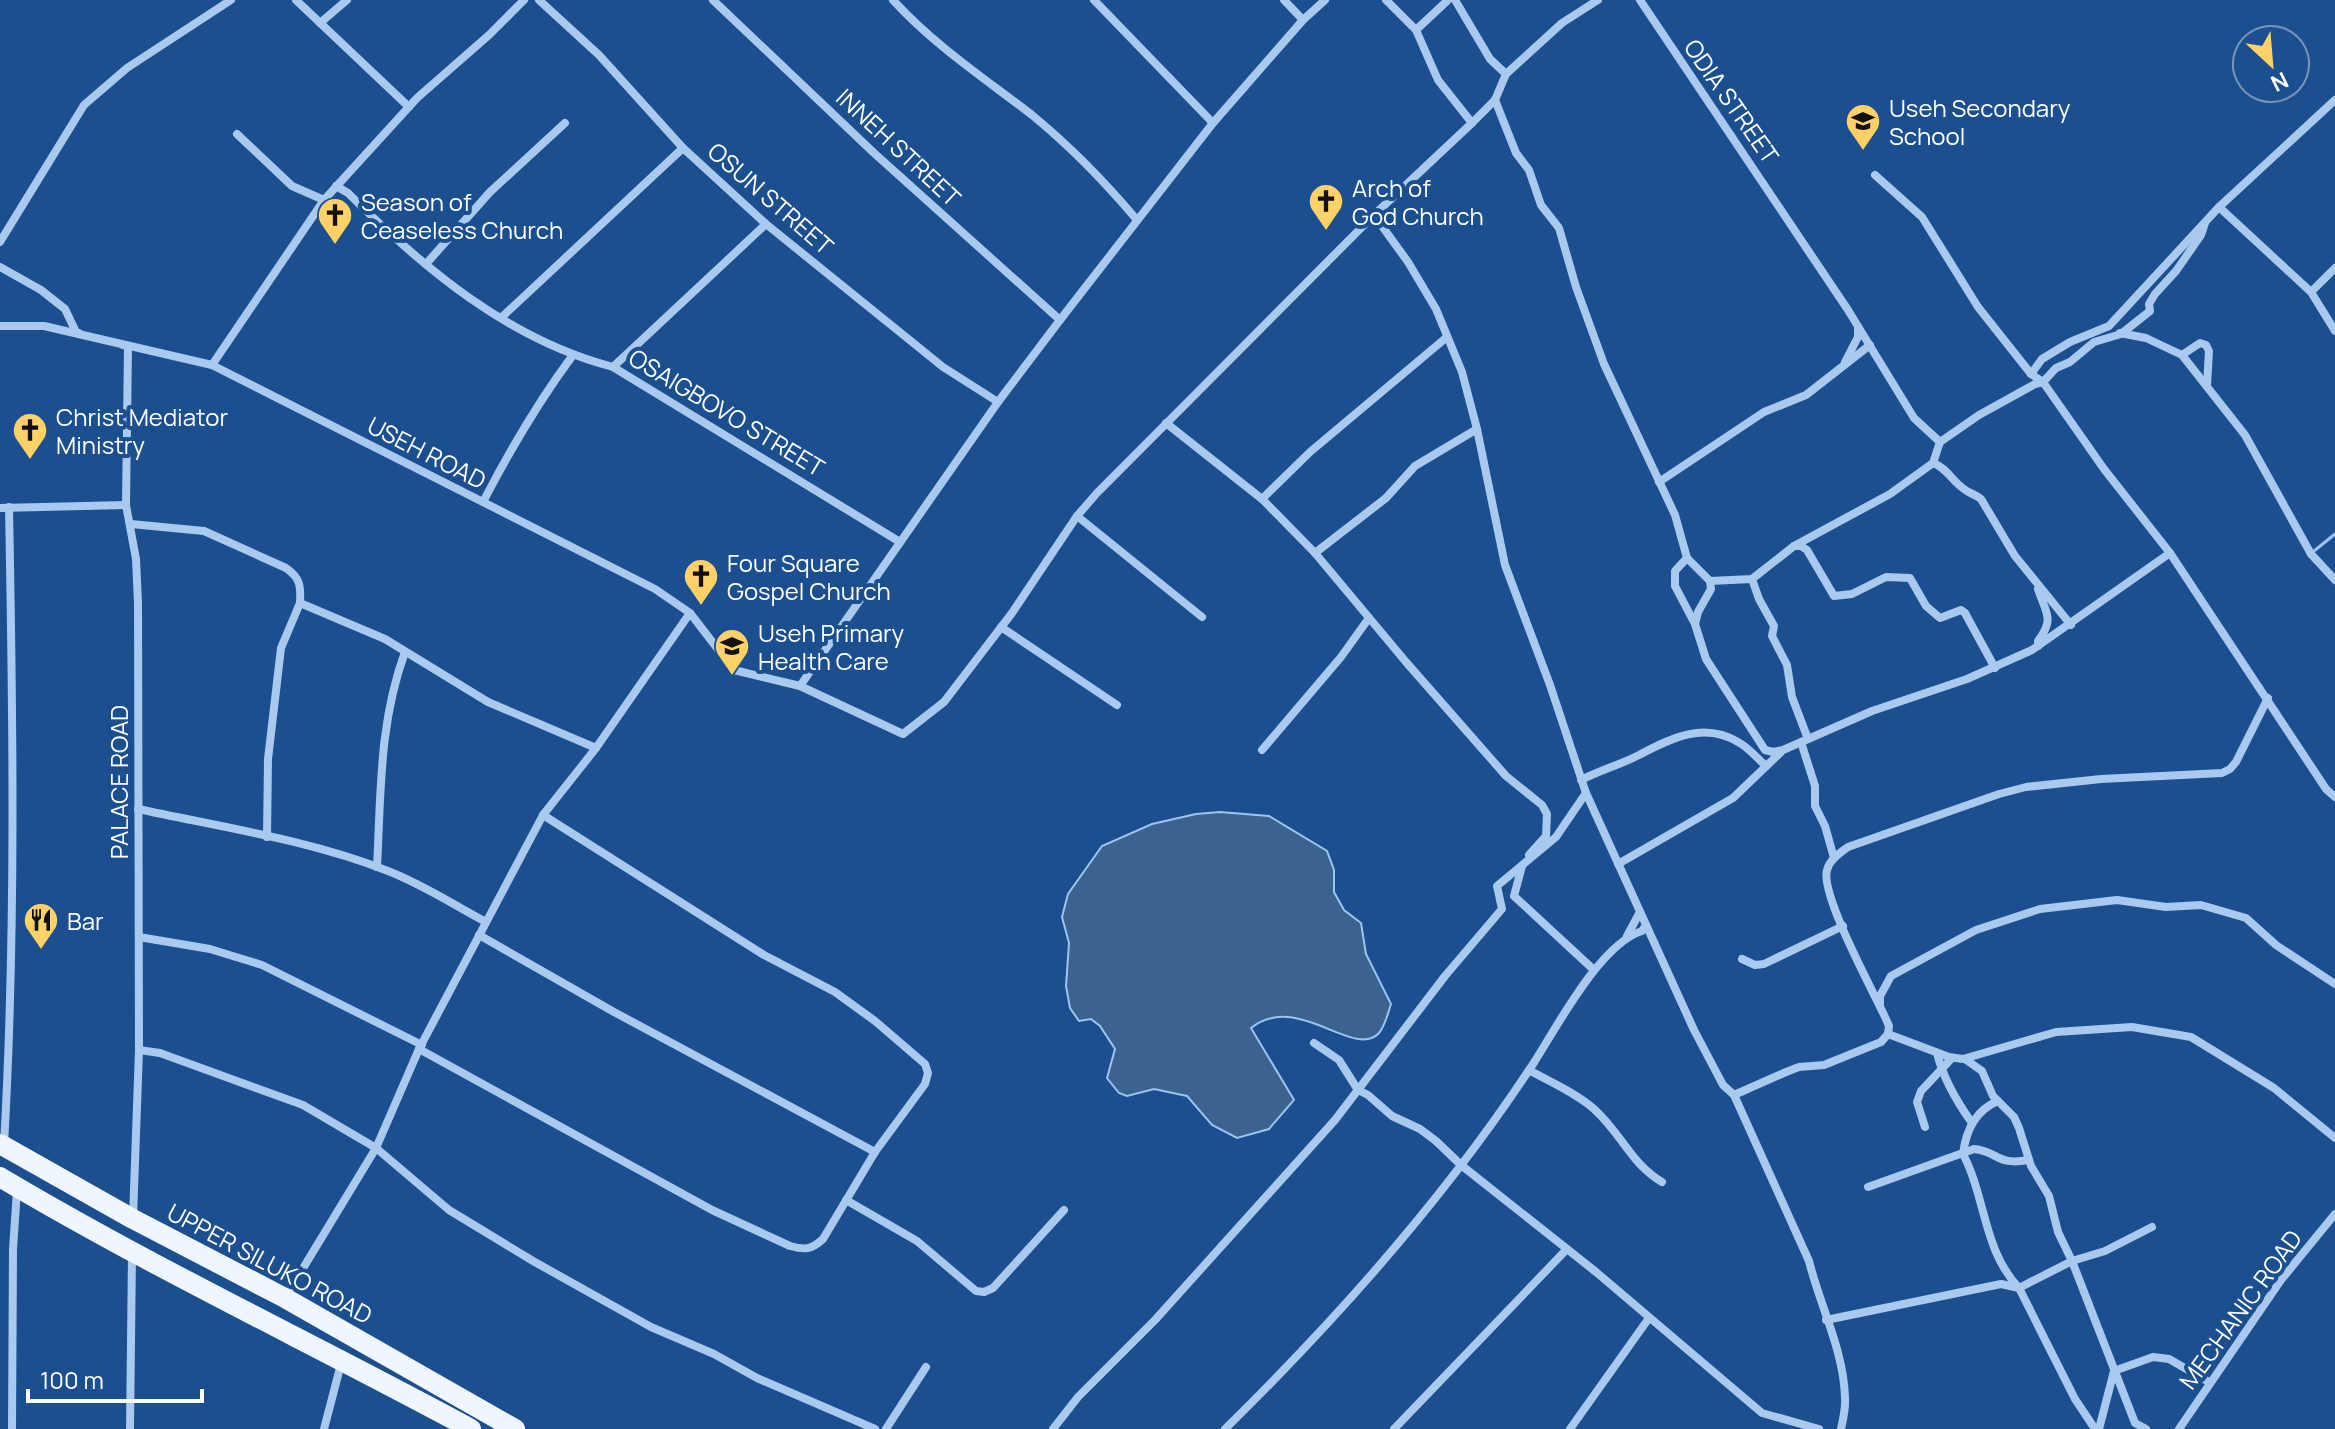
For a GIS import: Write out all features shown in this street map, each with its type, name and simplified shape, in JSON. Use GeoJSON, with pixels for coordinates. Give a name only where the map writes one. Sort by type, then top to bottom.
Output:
{"type":"FeatureCollection","features":[{"type":"Feature","properties":{"kind":"main road","name":"UPPER SILUKO ROAD"},"geometry":{"type":"LineString","coordinates":[[2,1145],[133,1219],[285,1298],[515,1429]]}},
{"type":"Feature","properties":{"kind":"main road"},"geometry":{"type":"LineString","coordinates":[[8,1182],[132,1253],[342,1359],[471,1429]]}},
{"type":"Feature","properties":{"kind":"street"},"geometry":{"type":"LineString","coordinates":[[0,242],[84,105],[127,68],[231,0]]}},
{"type":"Feature","properties":{"kind":"street"},"geometry":{"type":"LineString","coordinates":[[296,0],[409,107]]}},
{"type":"Feature","properties":{"kind":"street"},"geometry":{"type":"LineString","coordinates":[[320,23],[347,0]]}},
{"type":"Feature","properties":{"kind":"street"},"geometry":{"type":"LineString","coordinates":[[212,365],[324,200],[409,107],[524,0]]}},
{"type":"Feature","properties":{"kind":"street","name":"OSUN STREET"},"geometry":{"type":"LineString","coordinates":[[539,0],[599,55],[683,148],[766,224],[943,367],[998,402]]}},
{"type":"Feature","properties":{"kind":"street","name":"INNEH STREET"},"geometry":{"type":"LineString","coordinates":[[713,0],[874,153],[1060,320]]}},
{"type":"Feature","properties":{"kind":"street"},"geometry":{"type":"LineString","coordinates":[[893,0],[955,58],[1033,116],[1097,173],[1137,220]]}},
{"type":"Feature","properties":{"kind":"street"},"geometry":{"type":"LineString","coordinates":[[1094,0],[1213,123]]}},
{"type":"Feature","properties":{"kind":"street"},"geometry":{"type":"LineString","coordinates":[[1284,0],[1303,20]]}},
{"type":"Feature","properties":{"kind":"street"},"geometry":{"type":"LineString","coordinates":[[800,686],[998,402],[1060,320],[1213,123],[1303,20],[1325,0]]}},
{"type":"Feature","properties":{"kind":"street"},"geometry":{"type":"LineString","coordinates":[[1386,0],[1416,30],[1438,80],[1472,123]]}},
{"type":"Feature","properties":{"kind":"street"},"geometry":{"type":"LineString","coordinates":[[1416,30],[1448,0]]}},
{"type":"Feature","properties":{"kind":"street"},"geometry":{"type":"LineString","coordinates":[[1455,0],[1490,59],[1506,74]]}},
{"type":"Feature","properties":{"kind":"street"},"geometry":{"type":"LineString","coordinates":[[1117,705],[1001,627],[1077,516],[1374,215],[1495,100],[1506,74],[1562,23],[1598,0]]}},
{"type":"Feature","properties":{"kind":"street","name":"ODIA STREET"},"geometry":{"type":"LineString","coordinates":[[1640,0],[1765,184],[1914,418],[1940,442]]}},
{"type":"Feature","properties":{"kind":"street"},"geometry":{"type":"LineString","coordinates":[[1495,100],[1516,153],[1529,170],[1541,205],[1559,228],[1604,364],[1675,515],[1687,558],[1710,581],[1711,589],[1695,624]]}},
{"type":"Feature","properties":{"kind":"street"},"geometry":{"type":"LineString","coordinates":[[2031,374],[2051,353],[2109,326],[2219,207],[2335,100]]}},
{"type":"Feature","properties":{"kind":"street"},"geometry":{"type":"LineString","coordinates":[[426,264],[490,192],[565,123]]}},
{"type":"Feature","properties":{"kind":"street"},"geometry":{"type":"LineString","coordinates":[[237,134],[292,186],[324,200]]}},
{"type":"Feature","properties":{"kind":"street"},"geometry":{"type":"LineString","coordinates":[[502,317],[683,148]]}},
{"type":"Feature","properties":{"kind":"street"},"geometry":{"type":"LineString","coordinates":[[1875,175],[1922,217],[1978,307],[2031,374],[2043,382],[2104,469],[2170,553],[2326,789],[2335,797]]}},
{"type":"Feature","properties":{"kind":"street","name":"OSAIGBOVO STREET"},"geometry":{"type":"LineString","coordinates":[[336,186],[348,193],[470,300],[502,317],[510,325],[573,355],[613,367],[900,542]]}},
{"type":"Feature","properties":{"kind":"street"},"geometry":{"type":"LineString","coordinates":[[2219,207],[2311,292],[2335,331]]}},
{"type":"Feature","properties":{"kind":"street"},"geometry":{"type":"LineString","coordinates":[[1374,215],[1429,297],[1462,372],[1505,565],[1586,793],[1717,1075],[1734,1095],[1809,1261],[1840,1357],[1846,1400],[1841,1429]]}},
{"type":"Feature","properties":{"kind":"street"},"geometry":{"type":"LineString","coordinates":[[1710,581],[1752,579],[1794,546],[1890,494],[1933,463],[1940,442],[1979,415],[2043,382],[2056,368],[2070,362],[2094,342],[2121,334],[2150,311],[2149,304],[2155,294],[2176,271],[2201,235],[2205,223]]}},
{"type":"Feature","properties":{"kind":"street"},"geometry":{"type":"LineString","coordinates":[[613,367],[766,224]]}},
{"type":"Feature","properties":{"kind":"street"},"geometry":{"type":"LineString","coordinates":[[0,267],[41,290],[65,309],[76,332],[128,346]]}},
{"type":"Feature","properties":{"kind":"street"},"geometry":{"type":"LineString","coordinates":[[2311,292],[2335,268]]}},
{"type":"Feature","properties":{"kind":"street","name":"USEH ROAD"},"geometry":{"type":"LineString","coordinates":[[0,326],[44,326],[212,365],[655,589],[690,613],[734,670],[800,686],[903,734],[944,702],[1001,627]]}},
{"type":"Feature","properties":{"kind":"street"},"geometry":{"type":"LineString","coordinates":[[2109,326],[2121,334],[2146,338],[2182,355],[2245,435],[2311,554],[2335,580]]}},
{"type":"Feature","properties":{"kind":"street"},"geometry":{"type":"LineString","coordinates":[[1841,368],[1858,337],[1858,327]]}},
{"type":"Feature","properties":{"kind":"street"},"geometry":{"type":"LineString","coordinates":[[1262,499],[1322,442],[1447,337]]}},
{"type":"Feature","properties":{"kind":"street"},"geometry":{"type":"LineString","coordinates":[[2182,355],[2200,343],[2206,345],[2209,351],[2207,386]]}},
{"type":"Feature","properties":{"kind":"street"},"geometry":{"type":"LineString","coordinates":[[1659,482],[1764,412],[1806,395],[1870,345]]}},
{"type":"Feature","properties":{"kind":"street","name":"PALACE ROAD"},"geometry":{"type":"LineString","coordinates":[[128,346],[126,505],[136,559],[138,603],[139,1050],[133,1219]]}},
{"type":"Feature","properties":{"kind":"street"},"geometry":{"type":"LineString","coordinates":[[483,502],[514,441],[573,355]]}},
{"type":"Feature","properties":{"kind":"street"},"geometry":{"type":"LineString","coordinates":[[1166,423],[1262,499],[1315,553],[1506,776],[1542,805],[1547,814],[1546,836],[1522,865],[1514,896],[1594,970]]}},
{"type":"Feature","properties":{"kind":"street"},"geometry":{"type":"LineString","coordinates":[[1315,553],[1386,498],[1415,466],[1477,429]]}},
{"type":"Feature","properties":{"kind":"street"},"geometry":{"type":"LineString","coordinates":[[1933,463],[1964,490],[1981,499],[2006,543],[2071,625]]}},
{"type":"Feature","properties":{"kind":"street"},"geometry":{"type":"LineString","coordinates":[[2,1145],[8,1066],[13,749],[4,508],[126,505]]}},
{"type":"Feature","properties":{"kind":"street"},"geometry":{"type":"LineString","coordinates":[[1077,516],[1202,617]]}},
{"type":"Feature","properties":{"kind":"street"},"geometry":{"type":"LineString","coordinates":[[131,524],[204,531],[286,568],[296,575],[301,584],[300,603],[281,648],[268,759],[267,837]]}},
{"type":"Feature","properties":{"kind":"street"},"geometry":{"type":"LineString","coordinates":[[1794,546],[1807,550],[1834,596],[1852,594],[1886,577],[1910,578],[1926,606],[1940,618],[1961,610],[1965,613],[1995,668]]}},
{"type":"Feature","properties":{"kind":"street"},"geometry":{"type":"LineString","coordinates":[[1687,558],[1675,571],[1675,586],[1695,624],[1706,659],[1758,741],[1765,750],[1773,752],[1872,711],[1995,668],[2071,625],[2170,553]]}},
{"type":"Feature","properties":{"kind":"street"},"geometry":{"type":"LineString","coordinates":[[1752,579],[1774,626],[1772,636],[1787,665],[1815,786],[1815,806],[1825,826],[1834,858]]}},
{"type":"Feature","properties":{"kind":"street"},"geometry":{"type":"LineString","coordinates":[[2036,581],[2048,620],[2048,628],[2038,641],[2038,646]]}},
{"type":"Feature","properties":{"kind":"street"},"geometry":{"type":"LineString","coordinates":[[300,603],[385,639],[488,702],[596,748]]}},
{"type":"Feature","properties":{"kind":"street"},"geometry":{"type":"LineString","coordinates":[[285,1298],[376,1148],[421,1047],[543,815],[596,748],[690,613]]}},
{"type":"Feature","properties":{"kind":"street"},"geometry":{"type":"LineString","coordinates":[[1262,750],[1341,657],[1369,618]]}},
{"type":"Feature","properties":{"kind":"street"},"geometry":{"type":"LineString","coordinates":[[377,867],[385,727],[392,689],[405,652]]}},
{"type":"Feature","properties":{"kind":"street"},"geometry":{"type":"LineString","coordinates":[[1734,1095],[1799,1067],[1838,1061],[1881,1042],[1888,1034],[1889,1026],[1827,890],[1828,866],[1848,847],[2026,787],[2101,779],[2222,773],[2236,762],[2268,698]]}},
{"type":"Feature","properties":{"kind":"street"},"geometry":{"type":"LineString","coordinates":[[1581,780],[1614,767],[1665,740],[1690,732],[1719,734],[1739,742],[1766,766]]}},
{"type":"Feature","properties":{"kind":"street"},"geometry":{"type":"LineString","coordinates":[[1618,864],[1713,812],[1733,798],[1783,750]]}},
{"type":"Feature","properties":{"kind":"street"},"geometry":{"type":"LineString","coordinates":[[1053,1429],[1078,1397],[1155,1320],[1335,1120],[1445,976],[1502,909],[1497,886],[1556,837],[1586,793]]}},
{"type":"Feature","properties":{"kind":"street"},"geometry":{"type":"LineString","coordinates":[[138,809],[267,837],[377,867],[486,922]]}},
{"type":"Feature","properties":{"kind":"street"},"geometry":{"type":"LineString","coordinates":[[139,937],[210,949],[262,965],[421,1047],[712,1210],[790,1246],[803,1250],[813,1248],[823,1239],[875,1152],[925,1084],[928,1073],[925,1064],[835,992],[764,955],[543,815]]}},
{"type":"Feature","properties":{"kind":"street"},"geometry":{"type":"LineString","coordinates":[[1880,1005],[1880,996],[1891,976],[1976,930],[2040,909],[2117,900],[2166,907],[2201,905],[2246,918],[2276,945],[2335,984]]}},
{"type":"Feature","properties":{"kind":"street"},"geometry":{"type":"LineString","coordinates":[[1225,1429],[1300,1355],[1461,1165],[1529,1070],[1594,970],[1627,936],[1640,912]]}},
{"type":"Feature","properties":{"kind":"street"},"geometry":{"type":"LineString","coordinates":[[1627,936],[1642,931],[1646,925]]}},
{"type":"Feature","properties":{"kind":"street"},"geometry":{"type":"LineString","coordinates":[[1742,959],[1755,965],[1764,964],[1843,926]]}},
{"type":"Feature","properties":{"kind":"street"},"geometry":{"type":"LineString","coordinates":[[479,935],[614,1012],[875,1152]]}},
{"type":"Feature","properties":{"kind":"street"},"geometry":{"type":"LineString","coordinates":[[1888,1034],[1952,1058],[1965,1059],[2056,1032],[2132,1027],[2191,1037],[2274,1088],[2335,1138]]}},
{"type":"Feature","properties":{"kind":"street"},"geometry":{"type":"LineString","coordinates":[[1314,1043],[1339,1060],[1358,1090],[1392,1116],[1420,1129],[1762,1413],[1819,1429]]}},
{"type":"Feature","properties":{"kind":"street"},"geometry":{"type":"LineString","coordinates":[[139,1050],[160,1053],[303,1105],[376,1148],[449,1210],[483,1233],[651,1327],[714,1354],[757,1378],[875,1429]]}},
{"type":"Feature","properties":{"kind":"street"},"geometry":{"type":"LineString","coordinates":[[1937,1053],[1941,1069],[1972,1123]]}},
{"type":"Feature","properties":{"kind":"street"},"geometry":{"type":"LineString","coordinates":[[1925,1127],[1917,1102],[1921,1091],[1952,1058]]}},
{"type":"Feature","properties":{"kind":"street"},"geometry":{"type":"LineString","coordinates":[[1965,1059],[1982,1071],[1987,1086],[2014,1117],[2028,1160],[2049,1196],[2058,1232],[2135,1423],[2146,1429]]}},
{"type":"Feature","properties":{"kind":"street"},"geometry":{"type":"LineString","coordinates":[[1529,1070],[1593,1108],[1622,1140],[1643,1171],[1662,1182]]}},
{"type":"Feature","properties":{"kind":"street"},"geometry":{"type":"LineString","coordinates":[[1998,1101],[1987,1105],[1972,1123],[1964,1152],[1996,1255],[2007,1276],[2019,1288],[2075,1399],[2097,1429]]}},
{"type":"Feature","properties":{"kind":"street"},"geometry":{"type":"LineString","coordinates":[[1868,1187],[1964,1152],[1982,1150],[2004,1162],[2028,1160]]}},
{"type":"Feature","properties":{"kind":"street"},"geometry":{"type":"LineString","coordinates":[[8,1182],[13,1249],[12,1429]]}},
{"type":"Feature","properties":{"kind":"street"},"geometry":{"type":"LineString","coordinates":[[846,1200],[917,1241],[965,1283],[976,1291],[984,1292],[993,1288],[1064,1210]]}},
{"type":"Feature","properties":{"kind":"street","name":"MECHANIC ROAD"},"geometry":{"type":"LineString","coordinates":[[2179,1429],[2281,1280],[2335,1214]]}},
{"type":"Feature","properties":{"kind":"street"},"geometry":{"type":"LineString","coordinates":[[1826,1320],[2001,1284],[2019,1288],[2072,1261],[2105,1251],[2152,1227]]}},
{"type":"Feature","properties":{"kind":"street"},"geometry":{"type":"LineString","coordinates":[[1394,1429],[1567,1249]]}},
{"type":"Feature","properties":{"kind":"street"},"geometry":{"type":"LineString","coordinates":[[130,1429],[132,1253]]}},
{"type":"Feature","properties":{"kind":"street"},"geometry":{"type":"LineString","coordinates":[[1570,1429],[1649,1318]]}},
{"type":"Feature","properties":{"kind":"street"},"geometry":{"type":"LineString","coordinates":[[2114,1371],[2153,1357],[2169,1359],[2209,1382]]}},
{"type":"Feature","properties":{"kind":"street"},"geometry":{"type":"LineString","coordinates":[[324,1429],[342,1359]]}},
{"type":"Feature","properties":{"kind":"street"},"geometry":{"type":"LineString","coordinates":[[886,1429],[926,1367]]}},
{"type":"Feature","properties":{"kind":"street"},"geometry":{"type":"LineString","coordinates":[[2097,1429],[2114,1371]]}},
{"type":"Feature","properties":{"kind":"water"},"geometry":{"type":"Polygon","coordinates":[[[1220,812],[1269,816],[1327,851],[1334,870],[1334,892],[1344,910],[1361,923],[1366,954],[1391,1004],[1381,1030],[1368,1039],[1355,1038],[1305,1020],[1287,1017],[1269,1019],[1251,1028],[1294,1100],[1269,1129],[1237,1138],[1212,1125],[1187,1096],[1154,1089],[1127,1096],[1119,1093],[1107,1078],[1115,1049],[1100,1026],[1091,1019],[1079,1021],[1070,1008],[1066,986],[1069,943],[1062,917],[1068,894],[1102,846],[1152,824],[1220,812]]]}},
{"type":"Feature","properties":{"kind":"waterway"},"geometry":{"type":"LineString","coordinates":[[2314,551],[2335,534]]}},
{"type":"Feature","properties":{"kind":"place","name":"Useh Secondary School"},"geometry":{"type":"Point","coordinates":[1863,152]}},
{"type":"Feature","properties":{"kind":"place","name":"Arch of God Church"},"geometry":{"type":"Point","coordinates":[1326,232]}},
{"type":"Feature","properties":{"kind":"place","name":"Season of Ceaseless Church"},"geometry":{"type":"Point","coordinates":[335,246]}},
{"type":"Feature","properties":{"kind":"place","name":"Christ Mediator Ministry"},"geometry":{"type":"Point","coordinates":[30,461]}},
{"type":"Feature","properties":{"kind":"place","name":"Four Square Gospel Church"},"geometry":{"type":"Point","coordinates":[701,607]}},
{"type":"Feature","properties":{"kind":"place","name":"Useh Primary Health Care"},"geometry":{"type":"Point","coordinates":[732,677]}},
{"type":"Feature","properties":{"kind":"place","name":"Bar"},"geometry":{"type":"Point","coordinates":[41,951]}}]}
